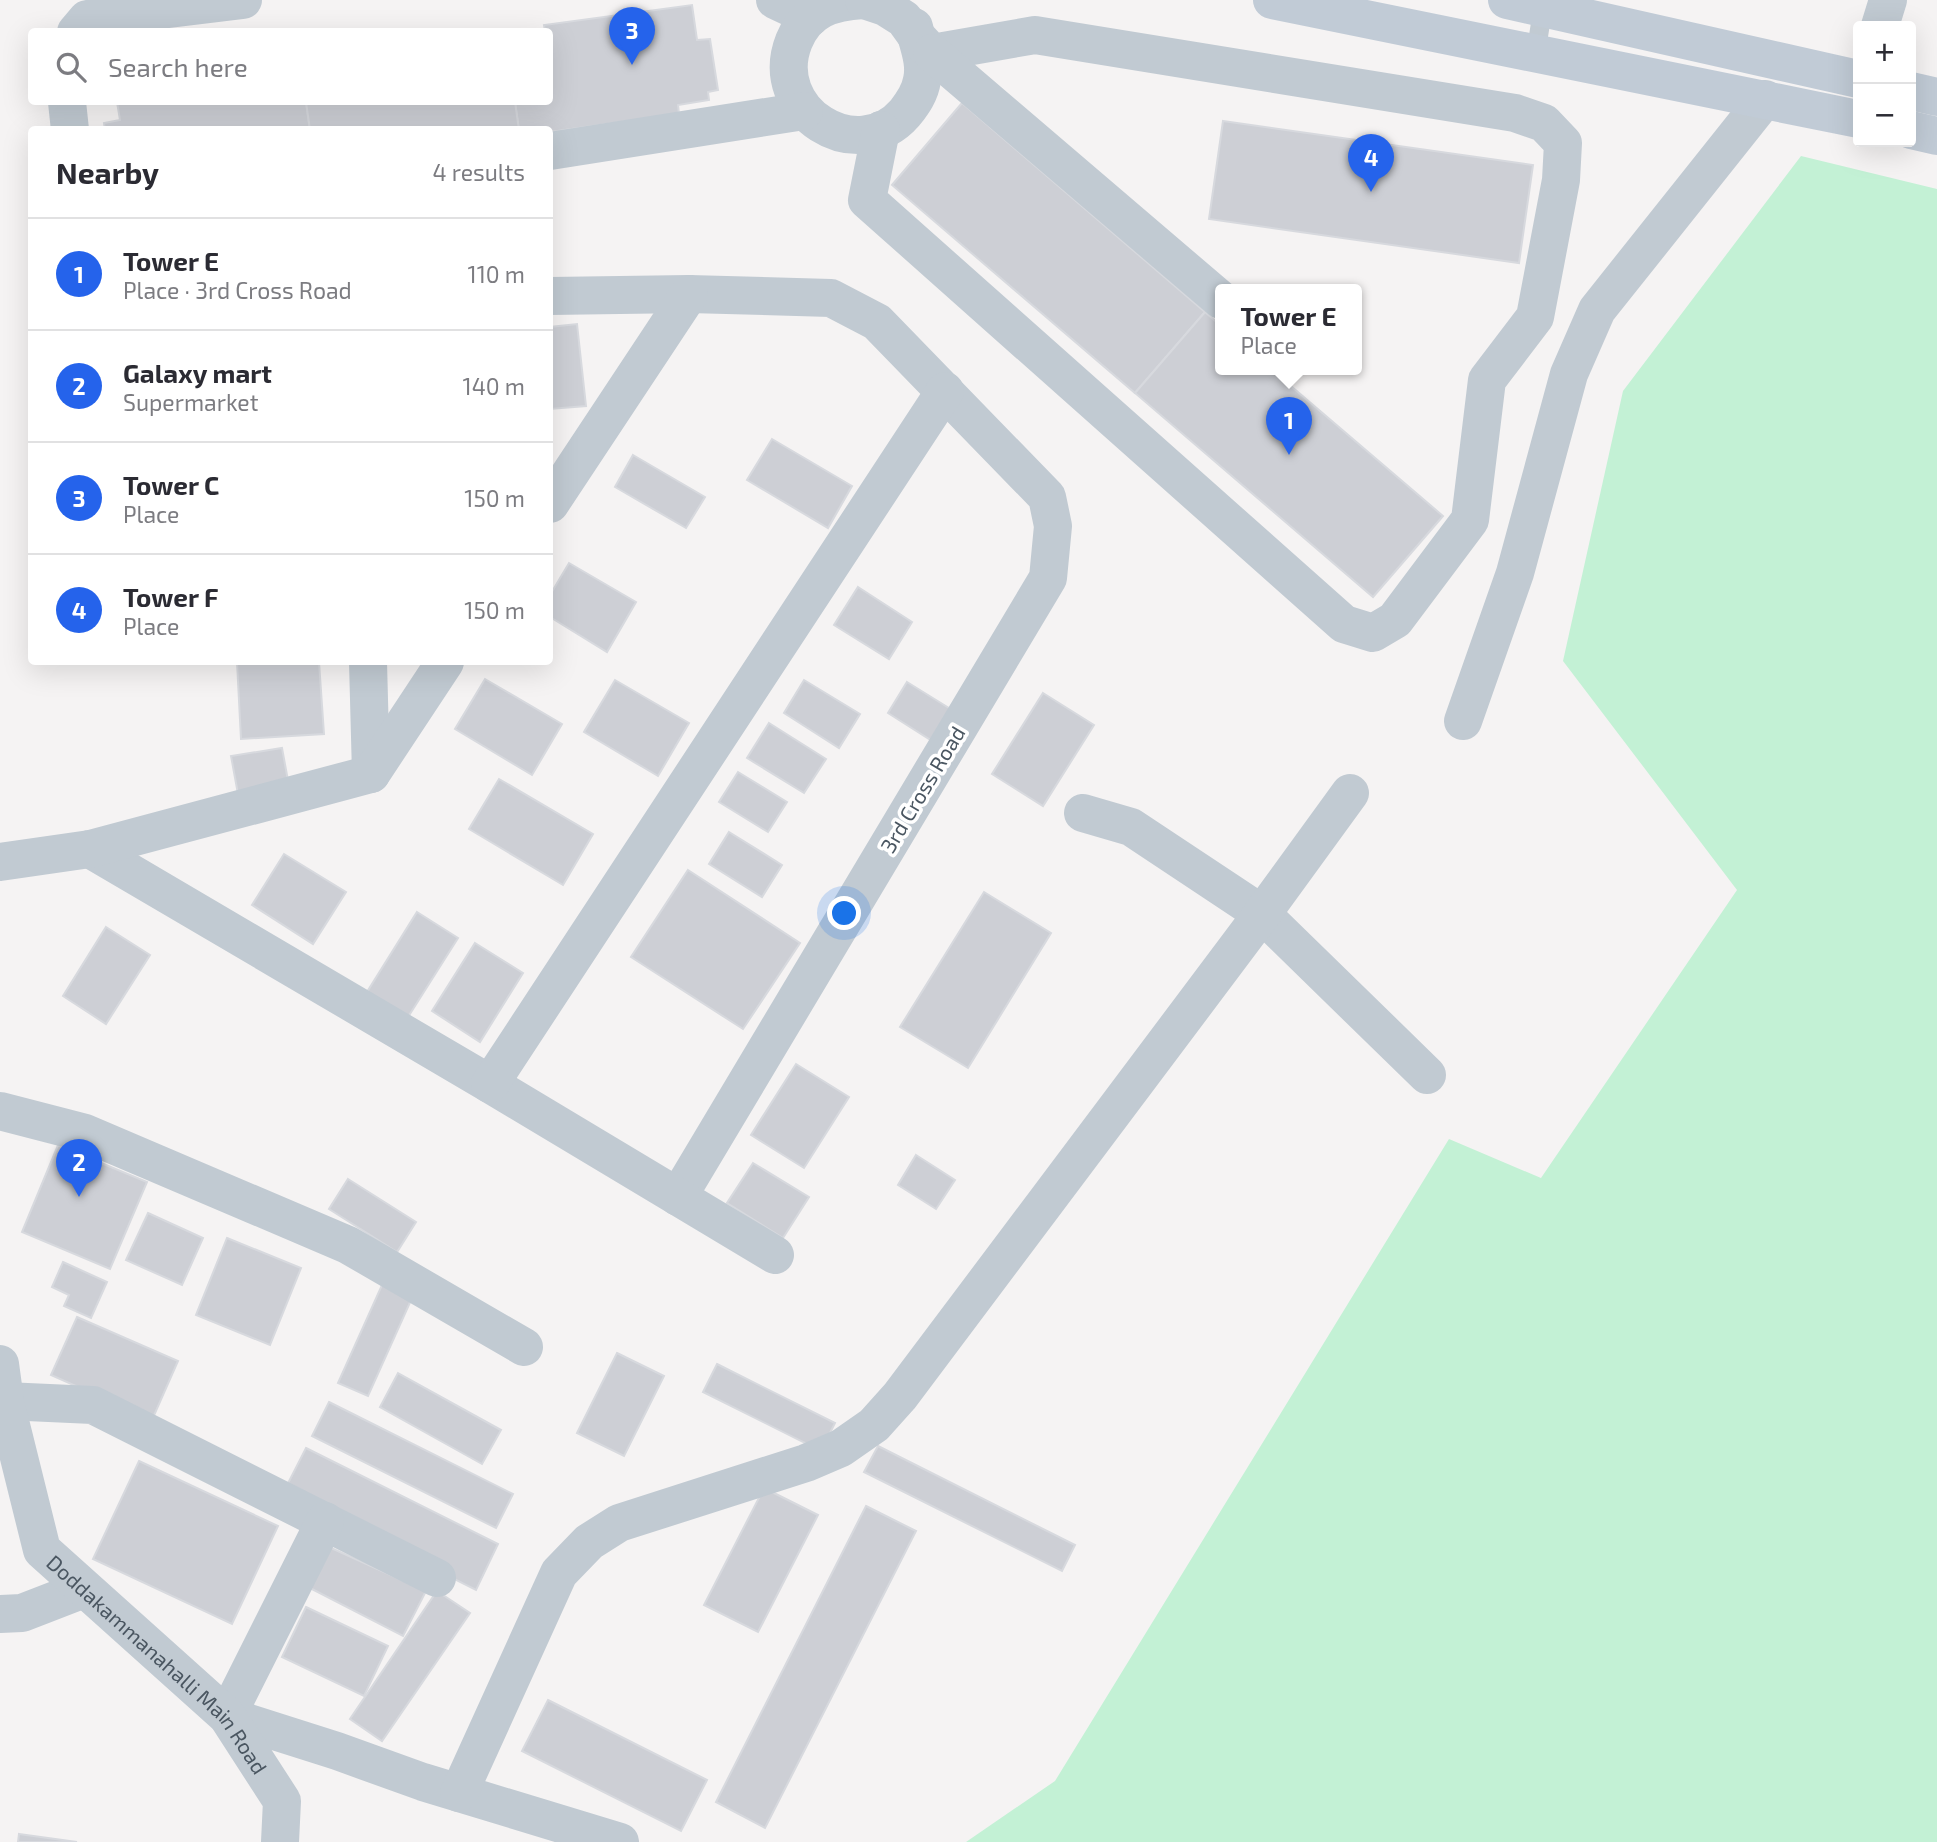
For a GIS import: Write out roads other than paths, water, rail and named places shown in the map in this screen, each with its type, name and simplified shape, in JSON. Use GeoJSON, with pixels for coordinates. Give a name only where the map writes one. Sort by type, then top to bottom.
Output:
{"type":"FeatureCollection","features":[{"type":"Feature","properties":{"kind":"main road"},"geometry":{"type":"LineString","coordinates":[[1272,0],[1765,99],[1853,107]]}},
{"type":"Feature","properties":{"kind":"main road"},"geometry":{"type":"LineString","coordinates":[[1507,0],[1544,4],[1853,78]]}},
{"type":"Feature","properties":{"kind":"main road"},"geometry":{"type":"LineString","coordinates":[[1916,92],[1937,97]]}},
{"type":"Feature","properties":{"kind":"main road"},"geometry":{"type":"LineString","coordinates":[[1916,132],[1937,136]]}},
{"type":"Feature","properties":{"kind":"street"},"geometry":{"type":"LineString","coordinates":[[79,28],[87,19],[243,0]]}},
{"type":"Feature","properties":{"kind":"street"},"geometry":{"type":"LineString","coordinates":[[775,0],[820,8],[842,1],[864,0],[885,7],[904,19],[925,45],[1215,295]]}},
{"type":"Feature","properties":{"kind":"street"},"geometry":{"type":"LineString","coordinates":[[820,8],[798,33],[790,52],[789,72],[793,93],[804,111],[820,124],[839,132],[860,134],[881,130],[900,118],[914,102],[922,81],[925,45],[908,0]]}},
{"type":"Feature","properties":{"kind":"street"},"geometry":{"type":"LineString","coordinates":[[1882,21],[1888,0]]}},
{"type":"Feature","properties":{"kind":"street"},"geometry":{"type":"LineString","coordinates":[[881,130],[867,200],[1344,624],[1373,633],[1395,620],[1471,520],[1487,380],[1535,317],[1561,180],[1563,143],[1544,123],[1515,113],[1034,35],[925,45]]}},
{"type":"Feature","properties":{"kind":"street"},"geometry":{"type":"LineString","coordinates":[[1463,721],[1515,573],[1569,374],[1597,310],[1765,99]]}},
{"type":"Feature","properties":{"kind":"street"},"geometry":{"type":"LineString","coordinates":[[66,105],[69,126]]}},
{"type":"Feature","properties":{"kind":"street"},"geometry":{"type":"LineString","coordinates":[[553,151],[804,111]]}},
{"type":"Feature","properties":{"kind":"street"},"geometry":{"type":"LineString","coordinates":[[553,499],[689,294]]}},
{"type":"Feature","properties":{"kind":"street","name":"3rd Cross Road"},"geometry":{"type":"LineString","coordinates":[[553,296],[689,294],[831,298],[877,322],[945,391],[1047,497],[1053,526],[1048,578],[678,1197]]}},
{"type":"Feature","properties":{"kind":"street"},"geometry":{"type":"LineString","coordinates":[[490,1084],[945,391]]}},
{"type":"Feature","properties":{"kind":"street"},"geometry":{"type":"LineString","coordinates":[[368,665],[371,774]]}},
{"type":"Feature","properties":{"kind":"street"},"geometry":{"type":"LineString","coordinates":[[0,862],[90,849],[371,774],[443,665]]}},
{"type":"Feature","properties":{"kind":"street"},"geometry":{"type":"LineString","coordinates":[[459,1793],[559,1573],[589,1542],[619,1523],[806,1463],[841,1448],[874,1425],[900,1396],[1350,793]]}},
{"type":"Feature","properties":{"kind":"street"},"geometry":{"type":"LineString","coordinates":[[1083,813],[1131,827],[1262,914],[1427,1075]]}},
{"type":"Feature","properties":{"kind":"street"},"geometry":{"type":"LineString","coordinates":[[90,849],[775,1255]]}},
{"type":"Feature","properties":{"kind":"street"},"geometry":{"type":"LineString","coordinates":[[0,1111],[85,1133],[348,1245],[524,1346]]}},
{"type":"Feature","properties":{"kind":"street","name":"Doddakammanahalli Main Road"},"geometry":{"type":"LineString","coordinates":[[0,1364],[7,1441],[42,1550],[228,1716],[282,1801],[280,1842]]}},
{"type":"Feature","properties":{"kind":"street"},"geometry":{"type":"LineString","coordinates":[[5,1401],[93,1405],[437,1578]]}},
{"type":"Feature","properties":{"kind":"street"},"geometry":{"type":"LineString","coordinates":[[325,1521],[228,1716],[459,1793],[620,1842]]}},
{"type":"Feature","properties":{"kind":"street"},"geometry":{"type":"LineString","coordinates":[[0,1614],[22,1613],[84,1589]]}},
{"type":"Feature","properties":{"kind":"lane"},"geometry":{"type":"LineString","coordinates":[[1536,52],[1544,4]]}},
{"type":"Feature","properties":{"kind":"place","name":"Tower C"},"geometry":{"type":"Point","coordinates":[632,65]}},
{"type":"Feature","properties":{"kind":"place","name":"Tower F"},"geometry":{"type":"Point","coordinates":[1371,192]}},
{"type":"Feature","properties":{"kind":"place","name":"Tower E"},"geometry":{"type":"Point","coordinates":[1289,455]}},
{"type":"Feature","properties":{"kind":"place","name":"Galaxy mart"},"geometry":{"type":"Point","coordinates":[79,1197]}}]}
